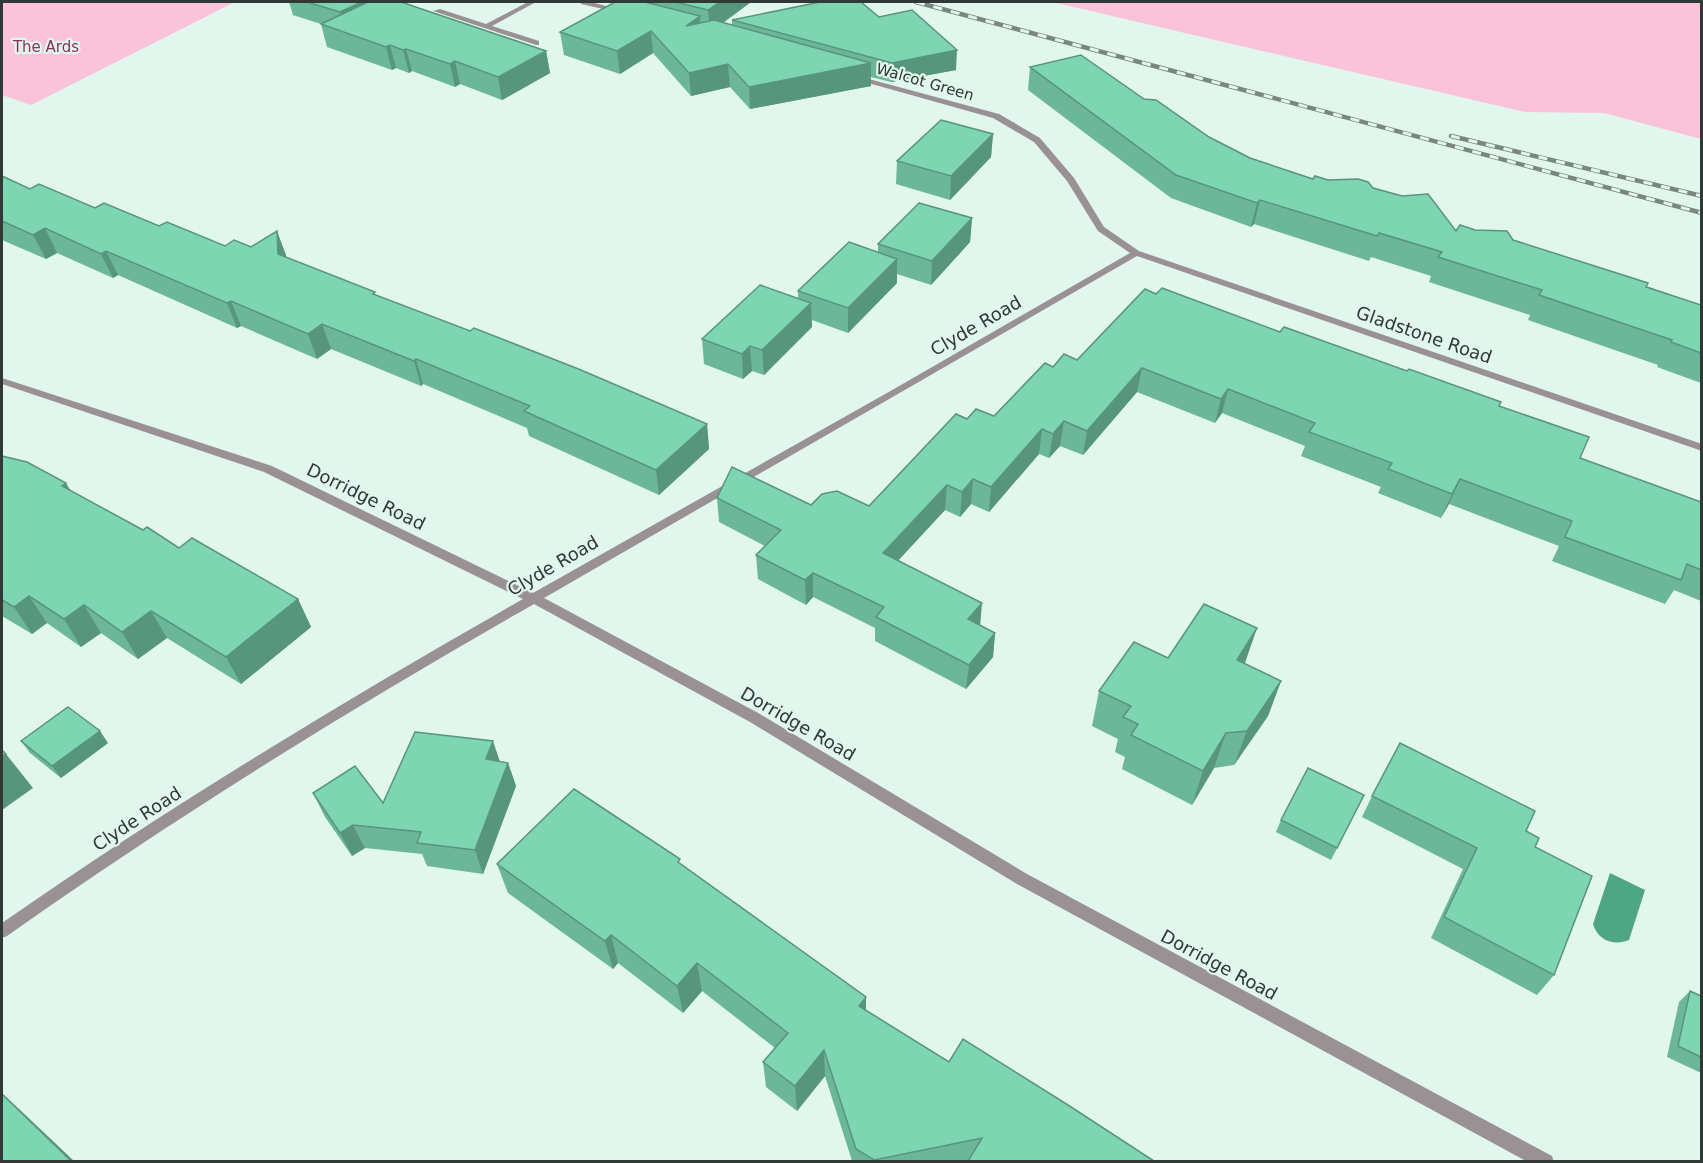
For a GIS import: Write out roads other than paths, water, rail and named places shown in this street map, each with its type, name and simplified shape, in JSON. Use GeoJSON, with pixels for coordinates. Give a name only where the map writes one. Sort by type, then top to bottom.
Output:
{"type":"FeatureCollection","features":[{"type":"Feature","properties":{"kind":"street"},"geometry":{"type":"LineString","coordinates":[[486,27],[532,2]]}},
{"type":"Feature","properties":{"kind":"street"},"geometry":{"type":"LineString","coordinates":[[584,2],[632,14]]}},
{"type":"Feature","properties":{"kind":"street"},"geometry":{"type":"LineString","coordinates":[[437,11],[536,43]]}},
{"type":"Feature","properties":{"kind":"street","name":"Walcot Green"},"geometry":{"type":"LineString","coordinates":[[849,75],[996,116],[1037,140],[1071,180],[1101,229],[1136,253]]}},
{"type":"Feature","properties":{"kind":"street","name":"Gladstone Road"},"geometry":{"type":"LineString","coordinates":[[1136,253],[1701,448]]}},
{"type":"Feature","properties":{"kind":"street","name":"Clyde Road"},"geometry":{"type":"LineString","coordinates":[[2,932],[50,897],[310,728],[533,598],[940,369],[1136,253]]}},
{"type":"Feature","properties":{"kind":"street","name":"Dorridge Road"},"geometry":{"type":"LineString","coordinates":[[2,381],[268,469],[533,598],[755,718],[1022,879],[1546,1161]]}},
{"type":"Feature","properties":{"kind":"railway"},"geometry":{"type":"LineString","coordinates":[[916,2],[1702,213]]}},
{"type":"Feature","properties":{"kind":"railway"},"geometry":{"type":"LineString","coordinates":[[1451,136],[1702,196]]}},
{"type":"Feature","properties":{"kind":"park label","name":"The Ards"},"geometry":{"type":"Point","coordinates":[46,47]}}]}
